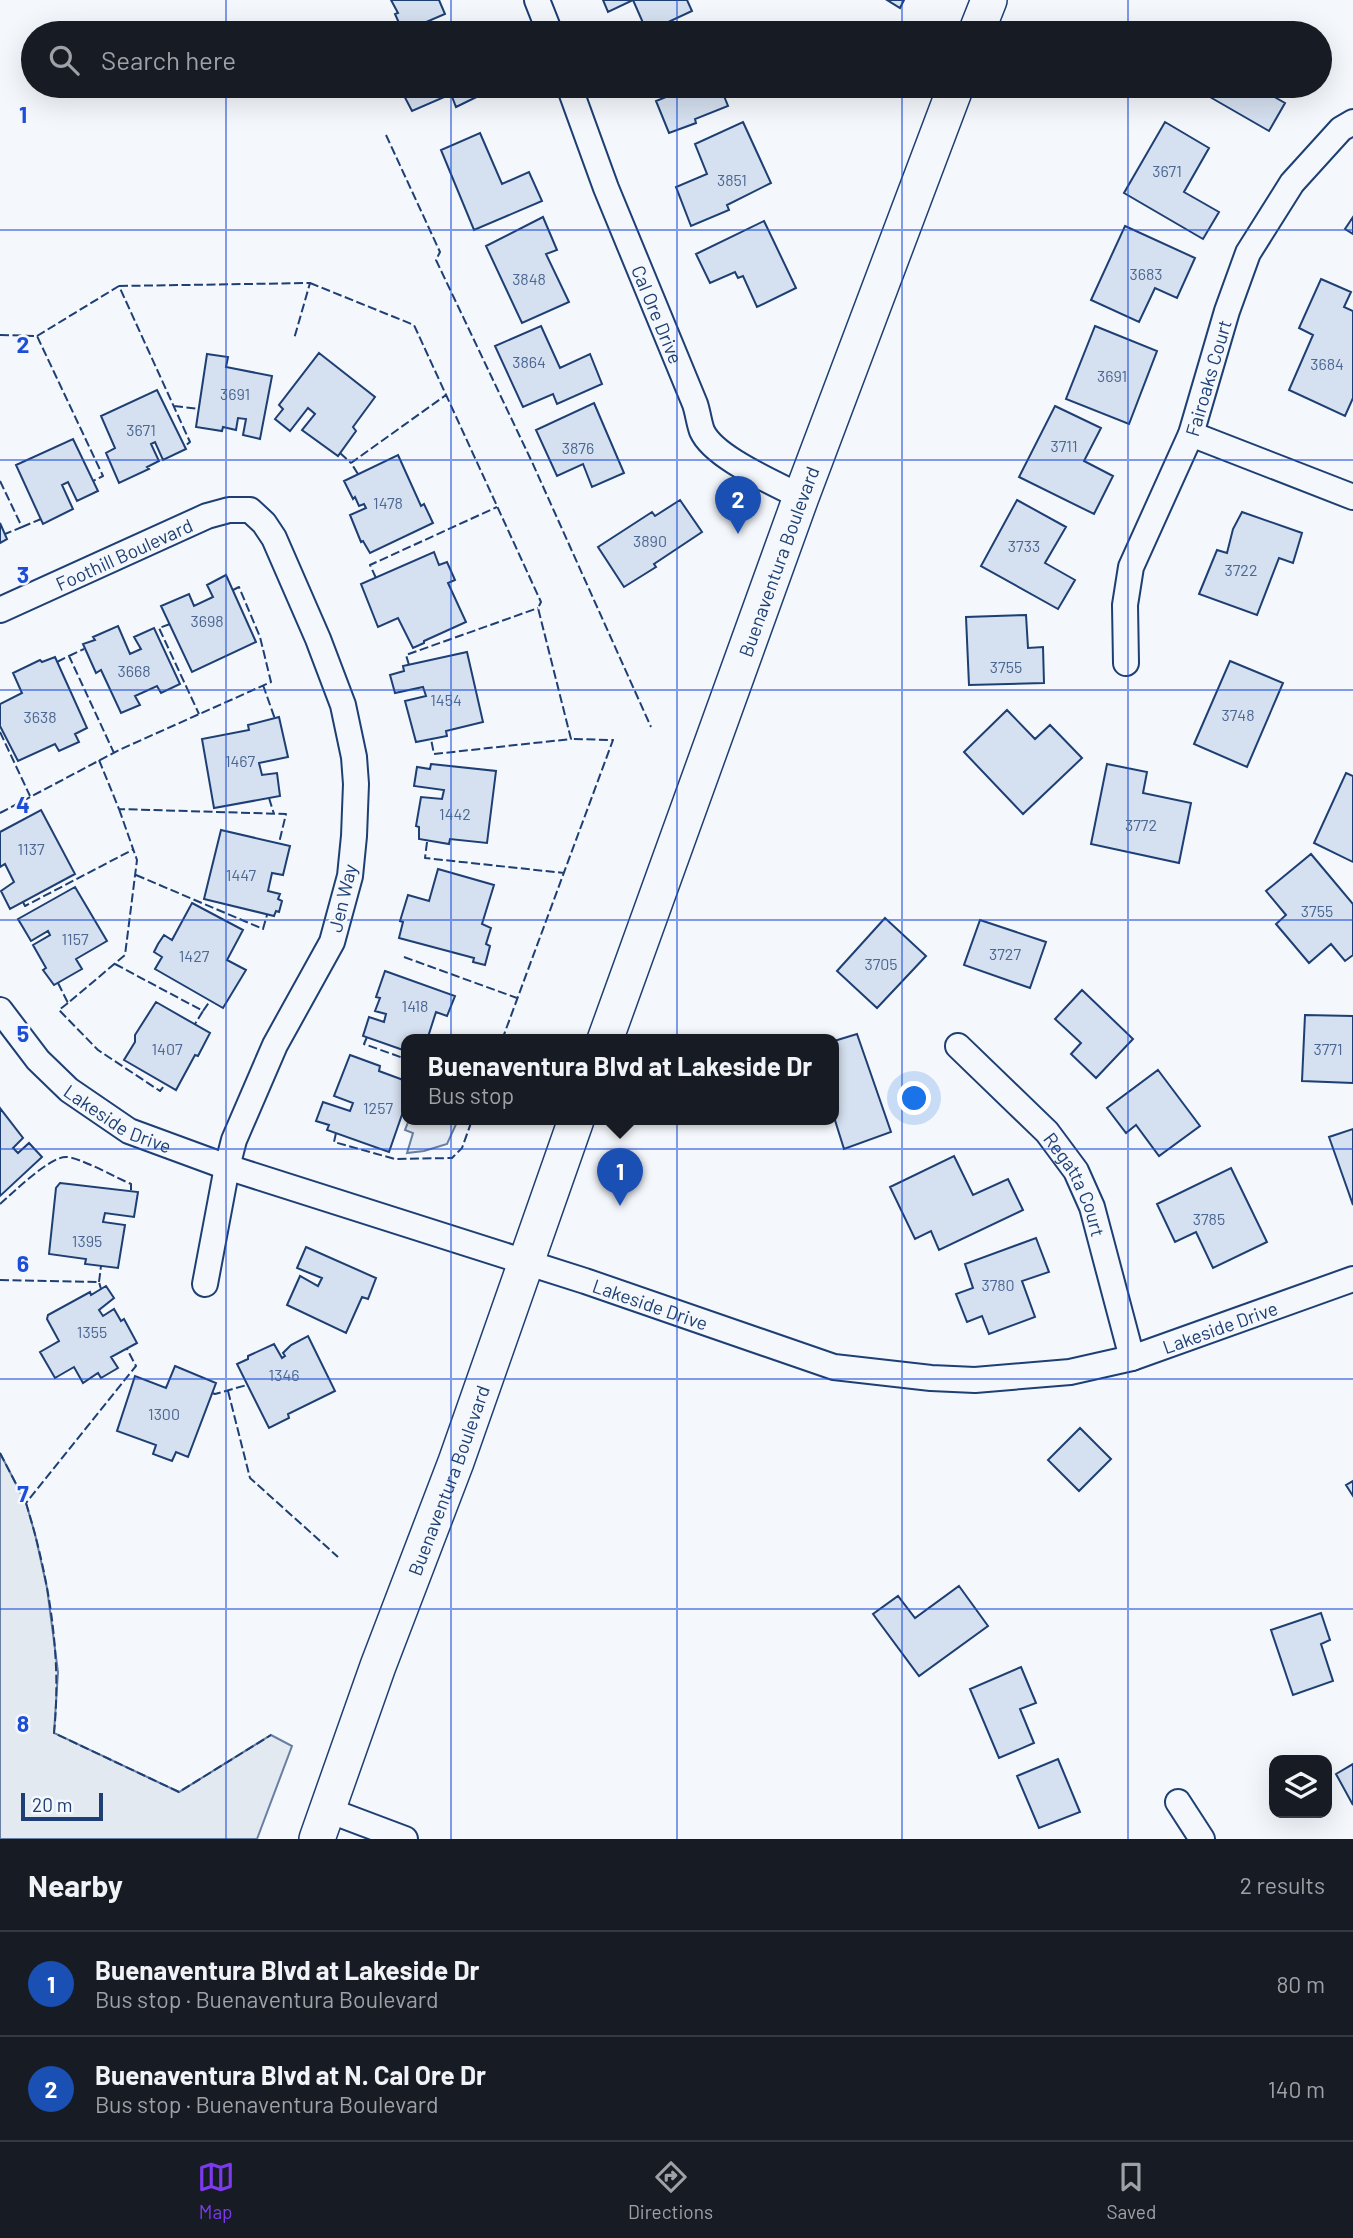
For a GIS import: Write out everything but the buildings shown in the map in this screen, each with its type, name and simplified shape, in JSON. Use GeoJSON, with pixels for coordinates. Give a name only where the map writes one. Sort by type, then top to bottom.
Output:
{"type":"FeatureCollection","features":[{"type":"Feature","properties":{"kind":"main road"},"geometry":{"type":"LineString","coordinates":[[981,21],[989,0]]}},
{"type":"Feature","properties":{"kind":"main road","name":"Buenaventura Boulevard"},"geometry":{"type":"LineString","coordinates":[[607,1034],[801,497],[951,98]]}},
{"type":"Feature","properties":{"kind":"main road","name":"Buenaventura Boulevard"},"geometry":{"type":"LineString","coordinates":[[322,1825],[378,1666],[456,1462],[574,1125]]}},
{"type":"Feature","properties":{"kind":"street"},"geometry":{"type":"LineString","coordinates":[[537,0],[545,21]]}},
{"type":"Feature","properties":{"kind":"street","name":"Cal Ore Drive"},"geometry":{"type":"LineString","coordinates":[[573,98],[606,188],[695,404],[703,432],[712,444],[740,465],[801,497]]}},
{"type":"Feature","properties":{"kind":"street","name":"Fairoaks Court"},"geometry":{"type":"LineString","coordinates":[[1126,663],[1125,605],[1132,567],[1191,434],[1227,311],[1248,253],[1292,183],[1341,130],[1353,122]]}},
{"type":"Feature","properties":{"kind":"street"},"geometry":{"type":"LineString","coordinates":[[1191,434],[1353,497]]}},
{"type":"Feature","properties":{"kind":"street","name":"Foothill Boulevard"},"geometry":{"type":"LineString","coordinates":[[0,610],[207,516],[229,510],[250,510]]}},
{"type":"Feature","properties":{"kind":"street","name":"Jen Way"},"geometry":{"type":"LineString","coordinates":[[205,1284],[234,1140],[275,1045],[332,942],[350,876],[356,797],[354,757],[339,694],[274,538],[264,523],[250,510]]}},
{"type":"Feature","properties":{"kind":"street","name":"Lakeside Drive"},"geometry":{"type":"LineString","coordinates":[[0,1010],[10,1027],[69,1090],[129,1132],[227,1167],[585,1281],[835,1367],[975,1380],[1070,1372],[1132,1358],[1353,1279]]}},
{"type":"Feature","properties":{"kind":"street","name":"Regatta Court"},"geometry":{"type":"LineString","coordinates":[[958,1046],[1047,1132],[1076,1171],[1093,1207],[1132,1358]]}},
{"type":"Feature","properties":{"kind":"street"},"geometry":{"type":"LineString","coordinates":[[1178,1802],[1202,1839]]}},
{"type":"Feature","properties":{"kind":"street"},"geometry":{"type":"LineString","coordinates":[[322,1825],[405,1839]]}},
{"type":"Feature","properties":{"kind":"shaded area"},"geometry":{"type":"Polygon","coordinates":[[[407,1125],[456,1125],[447,1144],[407,1153],[413,1133],[405,1130],[407,1125]]]}},
{"type":"Feature","properties":{"kind":"shaded area"},"geometry":{"type":"Polygon","coordinates":[[[0,1453],[26,1503],[47,1588],[58,1672],[54,1733],[179,1792],[271,1735],[292,1746],[257,1839],[0,1839],[0,1453]]]}},
{"type":"Feature","properties":{"kind":"fence"},"geometry":{"type":"LineString","coordinates":[[386,135],[440,252],[436,260],[532,462],[651,727]]}},
{"type":"Feature","properties":{"kind":"fence"},"geometry":{"type":"LineString","coordinates":[[310,283],[414,325],[541,602],[538,608],[571,739],[434,754],[431,739]]}},
{"type":"Feature","properties":{"kind":"fence"},"geometry":{"type":"LineString","coordinates":[[119,286],[310,283],[294,339]]}},
{"type":"Feature","properties":{"kind":"fence"},"geometry":{"type":"LineString","coordinates":[[37,336],[119,286],[190,442],[184,447]]}},
{"type":"Feature","properties":{"kind":"fence"},"geometry":{"type":"LineString","coordinates":[[0,335],[37,336],[103,476],[93,481]]}},
{"type":"Feature","properties":{"kind":"fence"},"geometry":{"type":"LineString","coordinates":[[358,474],[351,463],[446,395]]}},
{"type":"Feature","properties":{"kind":"fence"},"geometry":{"type":"LineString","coordinates":[[174,406],[199,409]]}},
{"type":"Feature","properties":{"kind":"fence"},"geometry":{"type":"LineString","coordinates":[[340,453],[351,463]]}},
{"type":"Feature","properties":{"kind":"fence"},"geometry":{"type":"LineString","coordinates":[[0,481],[22,527],[5,534]]}},
{"type":"Feature","properties":{"kind":"fence"},"geometry":{"type":"LineString","coordinates":[[376,578],[370,565],[497,507]]}},
{"type":"Feature","properties":{"kind":"fence"},"geometry":{"type":"LineString","coordinates":[[22,527],[41,519]]}},
{"type":"Feature","properties":{"kind":"fence"},"geometry":{"type":"LineString","coordinates":[[0,813],[119,750],[271,682],[260,637],[239,587],[233,590]]}},
{"type":"Feature","properties":{"kind":"fence"},"geometry":{"type":"LineString","coordinates":[[409,665],[406,655],[538,608]]}},
{"type":"Feature","properties":{"kind":"fence"},"geometry":{"type":"LineString","coordinates":[[170,624],[159,628],[199,714]]}},
{"type":"Feature","properties":{"kind":"fence"},"geometry":{"type":"LineString","coordinates":[[69,656],[84,649]]}},
{"type":"Feature","properties":{"kind":"fence"},"geometry":{"type":"LineString","coordinates":[[57,662],[69,656],[114,753]]}},
{"type":"Feature","properties":{"kind":"fence"},"geometry":{"type":"LineString","coordinates":[[263,685],[275,719]]}},
{"type":"Feature","properties":{"kind":"fence"},"geometry":{"type":"LineString","coordinates":[[0,732],[30,796]]}},
{"type":"Feature","properties":{"kind":"fence"},"geometry":{"type":"LineString","coordinates":[[504,1034],[613,740],[571,739]]}},
{"type":"Feature","properties":{"kind":"fence"},"geometry":{"type":"LineString","coordinates":[[99,760],[119,809],[286,814],[279,843]]}},
{"type":"Feature","properties":{"kind":"fence"},"geometry":{"type":"LineString","coordinates":[[269,798],[274,814]]}},
{"type":"Feature","properties":{"kind":"fence"},"geometry":{"type":"LineString","coordinates":[[58,983],[68,1003],[125,955],[137,860],[119,809]]}},
{"type":"Feature","properties":{"kind":"fence"},"geometry":{"type":"LineString","coordinates":[[427,842],[425,858],[564,873]]}},
{"type":"Feature","properties":{"kind":"fence"},"geometry":{"type":"LineString","coordinates":[[23,902],[25,906],[134,849]]}},
{"type":"Feature","properties":{"kind":"fence"},"geometry":{"type":"LineString","coordinates":[[136,875],[263,929],[267,915]]}},
{"type":"Feature","properties":{"kind":"fence"},"geometry":{"type":"LineString","coordinates":[[404,957],[517,998]]}},
{"type":"Feature","properties":{"kind":"fence"},"geometry":{"type":"LineString","coordinates":[[115,964],[203,1011],[195,1024]]}},
{"type":"Feature","properties":{"kind":"fence"},"geometry":{"type":"LineString","coordinates":[[203,1011],[210,1001]]}},
{"type":"Feature","properties":{"kind":"fence"},"geometry":{"type":"LineString","coordinates":[[68,1003],[59,1010],[98,1050],[160,1091],[165,1085]]}},
{"type":"Feature","properties":{"kind":"fence"},"geometry":{"type":"LineString","coordinates":[[367,1037],[364,1044],[401,1057]]}},
{"type":"Feature","properties":{"kind":"fence"},"geometry":{"type":"LineString","coordinates":[[336,1133],[334,1142],[395,1159],[452,1158],[462,1148],[470,1125]]}},
{"type":"Feature","properties":{"kind":"fence"},"geometry":{"type":"LineString","coordinates":[[0,1204],[41,1169],[66,1157],[89,1164],[131,1184],[131,1192]]}},
{"type":"Feature","properties":{"kind":"fence"},"geometry":{"type":"LineString","coordinates":[[99,1282],[101,1266]]}},
{"type":"Feature","properties":{"kind":"fence"},"geometry":{"type":"LineString","coordinates":[[0,1280],[99,1282],[101,1289]]}},
{"type":"Feature","properties":{"kind":"fence"},"geometry":{"type":"LineString","coordinates":[[0,1453],[26,1503],[136,1366],[127,1349]]}},
{"type":"Feature","properties":{"kind":"fence"},"geometry":{"type":"LineString","coordinates":[[212,1393],[247,1385]]}},
{"type":"Feature","properties":{"kind":"fence"},"geometry":{"type":"LineString","coordinates":[[228,1391],[250,1478],[338,1557]]}},
{"type":"Feature","properties":{"kind":"fence"},"geometry":{"type":"LineString","coordinates":[[26,1503],[52,1617],[56,1675],[54,1733],[179,1792],[271,1735]]}},
{"type":"Feature","properties":{"kind":"place","name":"Buenaventura Blvd at N. Cal Ore Dr"},"geometry":{"type":"Point","coordinates":[738,534]}},
{"type":"Feature","properties":{"kind":"place","name":"Buenaventura Blvd at Lakeside Dr"},"geometry":{"type":"Point","coordinates":[620,1206]}}]}
